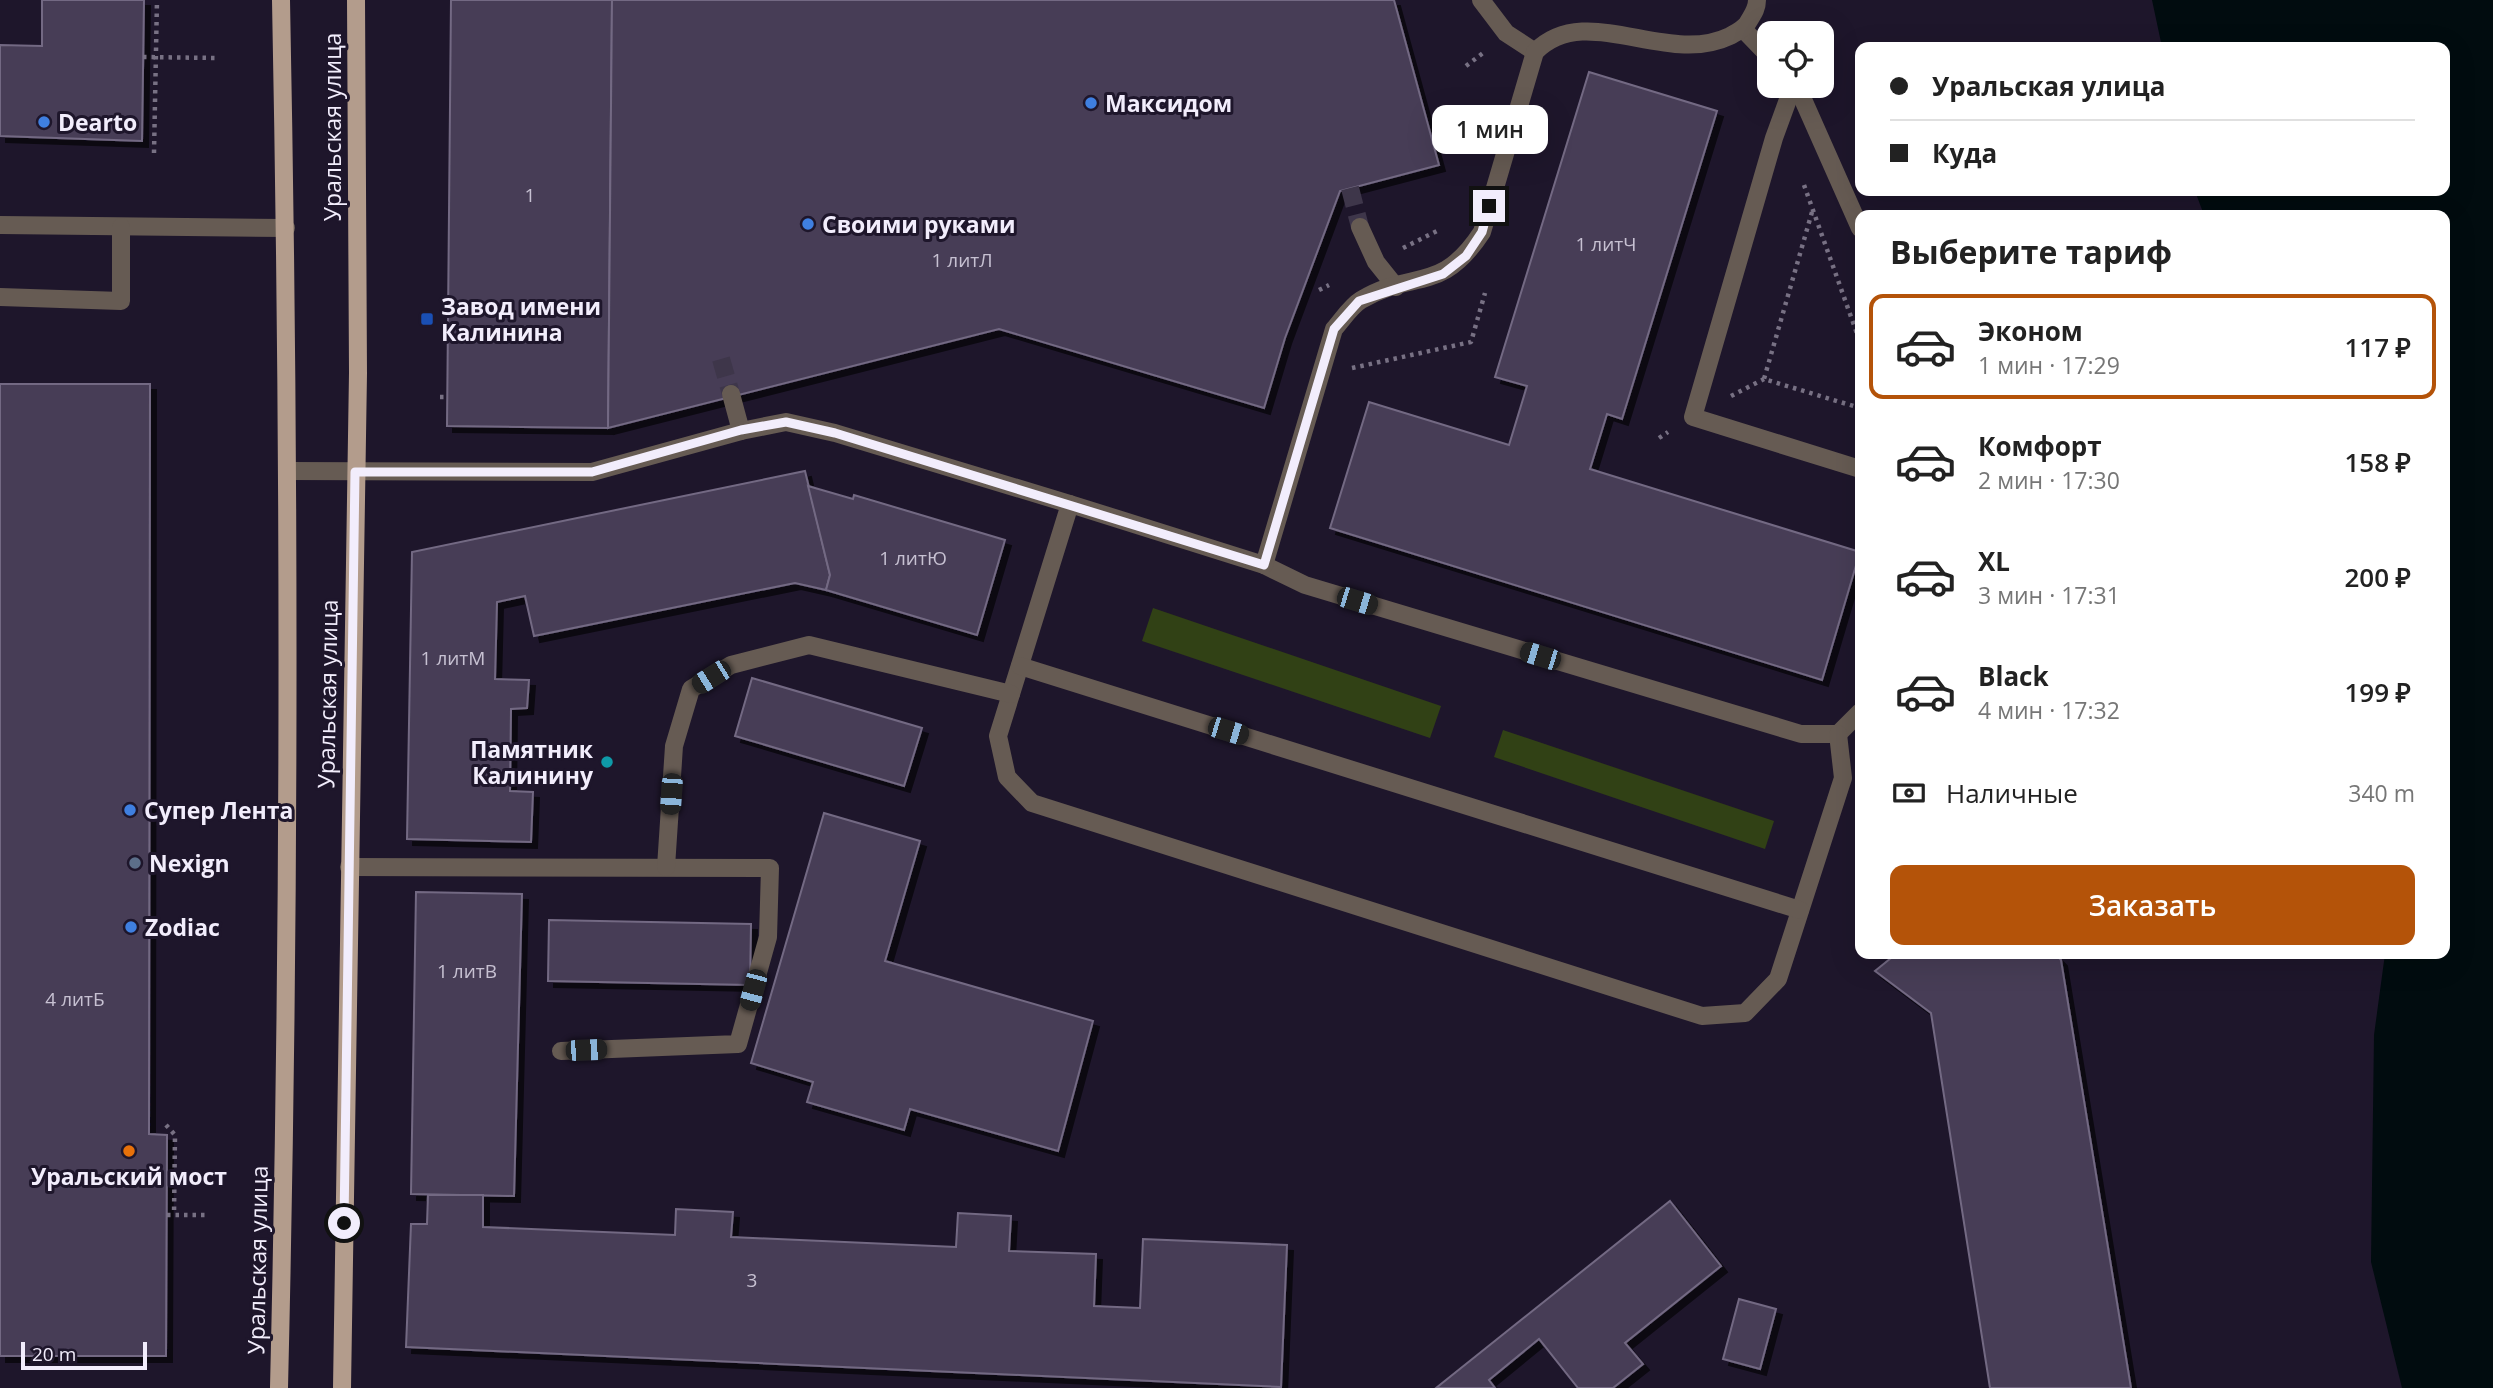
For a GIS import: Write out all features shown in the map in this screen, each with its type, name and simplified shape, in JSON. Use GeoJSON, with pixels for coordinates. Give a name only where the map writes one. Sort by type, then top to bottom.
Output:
{"type":"FeatureCollection","features":[{"type":"Feature","properties":{"kind":"main road","name":"Уральская улица"},"geometry":{"type":"LineString","coordinates":[[279,1388],[285,1025],[287,471],[281,0]]}},
{"type":"Feature","properties":{"kind":"main road","name":"Уральская улица"},"geometry":{"type":"LineString","coordinates":[[342,1388],[355,472],[356,0]]}},
{"type":"Feature","properties":{"kind":"street"},"geometry":{"type":"LineString","coordinates":[[1481,0],[1506,33],[1535,52]]}},
{"type":"Feature","properties":{"kind":"street"},"geometry":{"type":"LineString","coordinates":[[1264,565],[1334,329],[1359,301],[1443,274],[1466,256],[1482,232],[1535,52],[1547,33],[1563,23],[1586,18],[1610,19],[1689,40],[1714,43],[1743,30],[1757,8],[1757,0]]}},
{"type":"Feature","properties":{"kind":"street"},"geometry":{"type":"LineString","coordinates":[[1743,30],[1757,43]]}},
{"type":"Feature","properties":{"kind":"street"},"geometry":{"type":"LineString","coordinates":[[1790,98],[1774,138],[1693,417],[1855,468]]}},
{"type":"Feature","properties":{"kind":"street"},"geometry":{"type":"LineString","coordinates":[[1800,98],[1855,217]]}},
{"type":"Feature","properties":{"kind":"street"},"geometry":{"type":"LineString","coordinates":[[0,225],[286,228]]}},
{"type":"Feature","properties":{"kind":"street"},"geometry":{"type":"LineString","coordinates":[[0,297],[121,301],[121,227]]}},
{"type":"Feature","properties":{"kind":"street"},"geometry":{"type":"LineString","coordinates":[[1360,227],[1376,262],[1396,287]]}},
{"type":"Feature","properties":{"kind":"street"},"geometry":{"type":"LineString","coordinates":[[731,394],[741,430]]}},
{"type":"Feature","properties":{"kind":"street"},"geometry":{"type":"LineString","coordinates":[[287,471],[592,472],[741,430],[786,422],[835,433],[1070,504],[1264,565],[1305,586],[1801,734],[1838,734],[1855,717]]}},
{"type":"Feature","properties":{"kind":"street"},"geometry":{"type":"LineString","coordinates":[[1070,504],[998,736],[1007,777],[1032,803],[1702,1016],[1745,1013],[1778,979],[1843,778],[1838,734]]}},
{"type":"Feature","properties":{"kind":"street"},"geometry":{"type":"LineString","coordinates":[[666,867],[674,746],[691,689],[731,665],[809,645],[1011,694]]}},
{"type":"Feature","properties":{"kind":"street"},"geometry":{"type":"LineString","coordinates":[[1020,666],[1800,910]]}},
{"type":"Feature","properties":{"kind":"street"},"geometry":{"type":"LineString","coordinates":[[349,867],[770,868],[768,937],[738,1044],[561,1051]]}},
{"type":"Feature","properties":{"kind":"path"},"geometry":{"type":"LineString","coordinates":[[154,153],[157,0]]}},
{"type":"Feature","properties":{"kind":"path"},"geometry":{"type":"LineString","coordinates":[[143,57],[216,58]]}},
{"type":"Feature","properties":{"kind":"path"},"geometry":{"type":"LineString","coordinates":[[1774,138],[1797,162],[1812,212],[1855,328]]}},
{"type":"Feature","properties":{"kind":"path"},"geometry":{"type":"LineString","coordinates":[[1812,212],[1764,379],[1855,406]]}},
{"type":"Feature","properties":{"kind":"path"},"geometry":{"type":"LineString","coordinates":[[1351,369],[1471,342],[1485,293]]}},
{"type":"Feature","properties":{"kind":"path"},"geometry":{"type":"LineString","coordinates":[[149,864],[167,864]]}},
{"type":"Feature","properties":{"kind":"path"},"geometry":{"type":"LineString","coordinates":[[166,1125],[175,1135],[174,1215]]}},
{"type":"Feature","properties":{"kind":"path"},"geometry":{"type":"LineString","coordinates":[[167,1215],[207,1215]]}},
{"type":"Feature","properties":{"kind":"green space"},"geometry":{"type":"Polygon","coordinates":[[[1153,608],[1441,706],[1430,738],[1142,641],[1153,608]]]}},
{"type":"Feature","properties":{"kind":"green space"},"geometry":{"type":"Polygon","coordinates":[[[1503,730],[1774,821],[1765,849],[1494,757],[1503,730]]]}},
{"type":"Feature","properties":{"kind":"shaded area"},"geometry":{"type":"Polygon","coordinates":[[[2152,0],[2493,0],[2493,1388],[2402,1388],[2371,1262],[2374,1035],[2384,959],[2450,959],[2450,210],[2202,210],[2197,196],[2450,196],[2450,42],[2161,42],[2152,0]]]}},
{"type":"Feature","properties":{"kind":"building"},"geometry":{"type":"Polygon","coordinates":[[[42,0],[144,0],[142,141],[0,136],[0,45],[42,46],[42,0]]]}},
{"type":"Feature","properties":{"kind":"building"},"geometry":{"type":"Polygon","coordinates":[[[451,0],[612,0],[608,428],[447,426],[451,0]]]}},
{"type":"Feature","properties":{"kind":"building"},"geometry":{"type":"Polygon","coordinates":[[[612,0],[1394,0],[1439,165],[1340,191],[1285,338],[1264,408],[999,329],[608,428],[612,0]]]}},
{"type":"Feature","properties":{"kind":"building"},"geometry":{"type":"Polygon","coordinates":[[[1589,72],[1717,111],[1622,419],[1607,414],[1590,469],[1855,550],[1855,569],[1822,680],[1330,528],[1369,402],[1509,445],[1527,386],[1495,377],[1589,72]]]}},
{"type":"Feature","properties":{"kind":"building"},"geometry":{"type":"Polygon","coordinates":[[[0,384],[150,384],[149,1134],[167,1135],[166,1356],[0,1356],[0,384]]]}},
{"type":"Feature","properties":{"kind":"building"},"geometry":{"type":"Polygon","coordinates":[[[805,471],[830,575],[826,590],[795,583],[534,636],[525,596],[497,602],[495,679],[529,680],[527,708],[511,709],[510,791],[533,792],[531,842],[407,839],[412,552],[805,471]]]}},
{"type":"Feature","properties":{"kind":"building"},"geometry":{"type":"Polygon","coordinates":[[[808,486],[853,499],[854,495],[1005,540],[977,635],[826,590],[830,575],[808,486]]]}},
{"type":"Feature","properties":{"kind":"building"},"geometry":{"type":"Polygon","coordinates":[[[752,678],[922,728],[904,786],[735,736],[752,678]]]}},
{"type":"Feature","properties":{"kind":"building"},"geometry":{"type":"Polygon","coordinates":[[[824,813],[920,841],[885,961],[1093,1021],[1058,1151],[910,1109],[904,1130],[807,1102],[813,1082],[751,1063],[824,813]]]}},
{"type":"Feature","properties":{"kind":"building"},"geometry":{"type":"Polygon","coordinates":[[[416,892],[522,894],[514,1196],[411,1194],[416,892]]]}},
{"type":"Feature","properties":{"kind":"building"},"geometry":{"type":"Polygon","coordinates":[[[549,920],[751,924],[750,985],[548,981],[549,920]]]}},
{"type":"Feature","properties":{"kind":"building"},"geometry":{"type":"Polygon","coordinates":[[[1890,959],[2061,960],[2131,1388],[1990,1388],[1931,1013],[1875,971],[1890,959]]]}},
{"type":"Feature","properties":{"kind":"building"},"geometry":{"type":"Polygon","coordinates":[[[428,1195],[483,1195],[483,1227],[675,1235],[676,1209],[733,1212],[731,1237],[956,1247],[958,1213],[1011,1216],[1009,1251],[1096,1254],[1094,1306],[1140,1308],[1143,1239],[1287,1245],[1281,1387],[406,1347],[411,1224],[427,1224],[428,1195]]]}},
{"type":"Feature","properties":{"kind":"building"},"geometry":{"type":"Polygon","coordinates":[[[1670,1201],[1721,1266],[1625,1343],[1643,1364],[1613,1388],[1578,1388],[1539,1339],[1489,1380],[1495,1388],[1436,1388],[1670,1201]]]}},
{"type":"Feature","properties":{"kind":"building"},"geometry":{"type":"Polygon","coordinates":[[[1739,1299],[1776,1309],[1760,1369],[1723,1359],[1739,1299]]]}},
{"type":"Feature","properties":{"kind":"tunnel"},"geometry":{"type":"LineString","coordinates":[[1350,188],[1360,227]]}},
{"type":"Feature","properties":{"kind":"tunnel"},"geometry":{"type":"LineString","coordinates":[[721,359],[731,394]]}},
{"type":"Feature","properties":{"kind":"place","name":"Максидом"},"geometry":{"type":"Point","coordinates":[1091,103]}},
{"type":"Feature","properties":{"kind":"place","name":"Dearto"},"geometry":{"type":"Point","coordinates":[44,122]}},
{"type":"Feature","properties":{"kind":"place","name":"Своими руками"},"geometry":{"type":"Point","coordinates":[808,224]}},
{"type":"Feature","properties":{"kind":"place","name":"Завод имени Калинина"},"geometry":{"type":"Point","coordinates":[427,319]}},
{"type":"Feature","properties":{"kind":"place","name":"Памятник Калинину"},"geometry":{"type":"Point","coordinates":[607,762]}},
{"type":"Feature","properties":{"kind":"place","name":"Супер Лента"},"geometry":{"type":"Point","coordinates":[130,810]}},
{"type":"Feature","properties":{"kind":"place","name":"Nexign"},"geometry":{"type":"Point","coordinates":[135,863]}},
{"type":"Feature","properties":{"kind":"place","name":"Zodiac"},"geometry":{"type":"Point","coordinates":[131,927]}},
{"type":"Feature","properties":{"kind":"place","name":"Уральский мост"},"geometry":{"type":"Point","coordinates":[129,1151]}},
{"type":"Feature","properties":{"kind":"route"},"geometry":{"type":"LineString","coordinates":[[344,1223],[355,472],[592,472],[741,430],[786,422],[835,433],[1264,565],[1334,329],[1359,301],[1443,274],[1466,256],[1482,232],[1489,206]]}}]}
